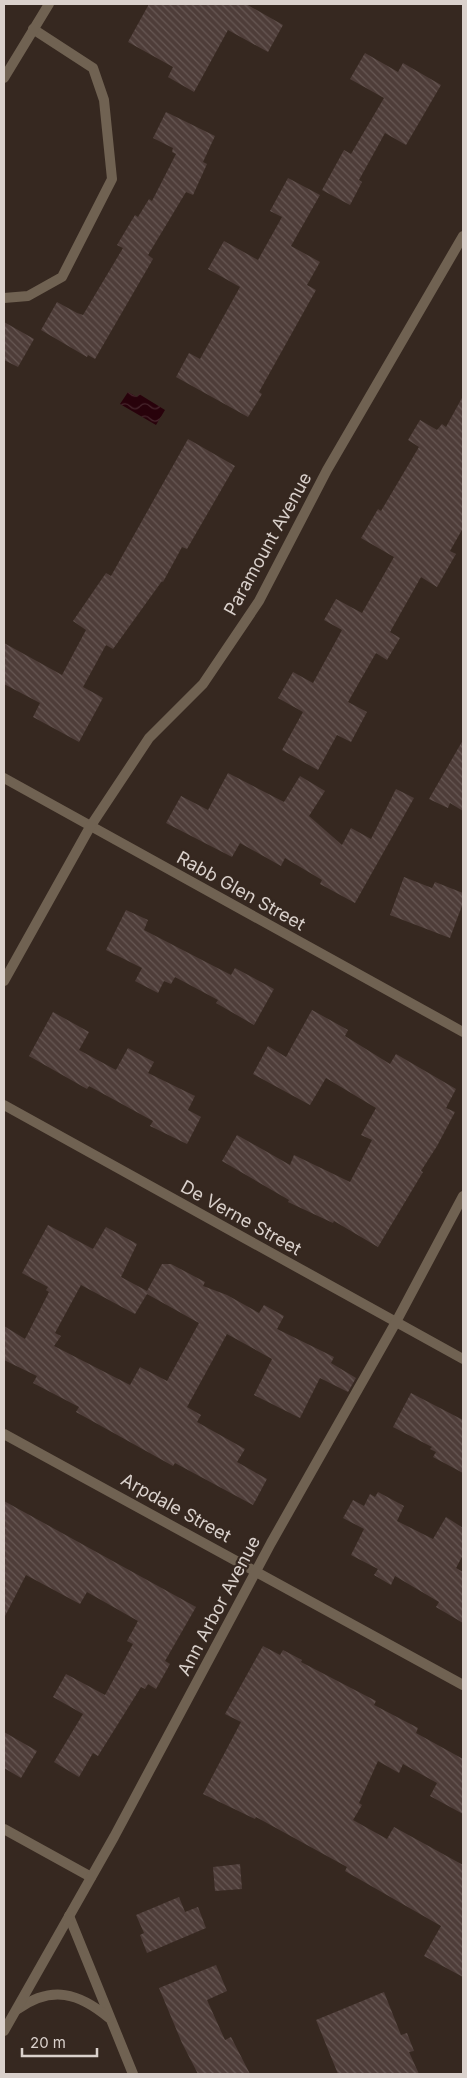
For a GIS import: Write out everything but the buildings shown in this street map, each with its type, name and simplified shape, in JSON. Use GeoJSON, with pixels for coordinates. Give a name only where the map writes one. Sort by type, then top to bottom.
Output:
{"type":"FeatureCollection","features":[{"type":"Feature","properties":{"kind":"street"},"geometry":{"type":"LineString","coordinates":[[4,78],[49,4]]}},
{"type":"Feature","properties":{"kind":"street"},"geometry":{"type":"LineString","coordinates":[[4,298],[28,296],[62,277],[112,178],[104,100],[93,68],[33,29]]}},
{"type":"Feature","properties":{"kind":"street","name":"Paramount Avenue"},"geometry":{"type":"LineString","coordinates":[[4,981],[90,827],[150,738],[203,684],[259,601],[327,470],[463,236]]}},
{"type":"Feature","properties":{"kind":"street","name":"Rabb Glen Street"},"geometry":{"type":"LineString","coordinates":[[4,778],[463,1032]]}},
{"type":"Feature","properties":{"kind":"street","name":"De Verne Street"},"geometry":{"type":"LineString","coordinates":[[4,1106],[463,1359]]}},
{"type":"Feature","properties":{"kind":"street","name":"Ann Arbor Avenue"},"geometry":{"type":"LineString","coordinates":[[4,2031],[91,1876],[256,1571],[396,1322],[463,1196]]}},
{"type":"Feature","properties":{"kind":"street","name":"Arpdale Street"},"geometry":{"type":"LineString","coordinates":[[4,1434],[463,1685]]}},
{"type":"Feature","properties":{"kind":"street"},"geometry":{"type":"LineString","coordinates":[[4,1829],[91,1876]]}},
{"type":"Feature","properties":{"kind":"street"},"geometry":{"type":"LineString","coordinates":[[69,1916],[134,2074]]}},
{"type":"Feature","properties":{"kind":"street"},"geometry":{"type":"LineString","coordinates":[[15,2012],[28,2002],[42,1996],[75,1996],[93,2005],[111,2020]]}},
{"type":"Feature","properties":{"kind":"water"},"geometry":{"type":"Polygon","coordinates":[[[128,392],[137,397],[139,394],[165,410],[156,425],[120,404],[128,392]]]}}]}
